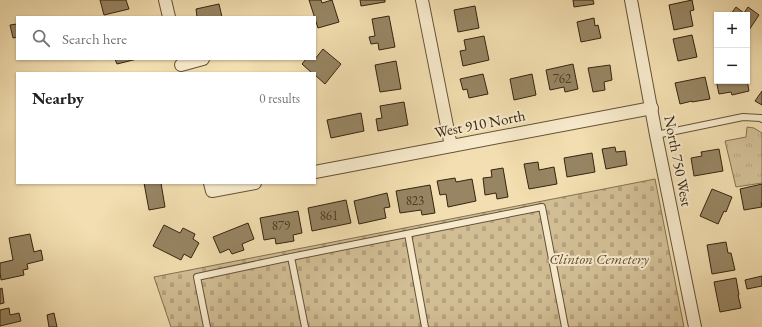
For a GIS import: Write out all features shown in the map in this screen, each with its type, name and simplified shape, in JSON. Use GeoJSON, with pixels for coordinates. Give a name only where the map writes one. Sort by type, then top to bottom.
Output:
{"type":"FeatureCollection","features":[{"type":"Feature","properties":{"kind":"street"},"geometry":{"type":"LineString","coordinates":[[165,0],[169,16]]}},
{"type":"Feature","properties":{"kind":"street"},"geometry":{"type":"LineString","coordinates":[[422,0],[451,146]]}},
{"type":"Feature","properties":{"kind":"street","name":"North 750 West"},"geometry":{"type":"LineString","coordinates":[[631,0],[656,136],[695,327]]}},
{"type":"Feature","properties":{"kind":"street"},"geometry":{"type":"LineString","coordinates":[[181,66],[200,60]]}},
{"type":"Feature","properties":{"kind":"street","name":"West 910 North"},"geometry":{"type":"LineString","coordinates":[[316,172],[652,108]]}},
{"type":"Feature","properties":{"kind":"street"},"geometry":{"type":"LineString","coordinates":[[210,187],[244,184]]}},
{"type":"Feature","properties":{"kind":"lane"},"geometry":{"type":"LineString","coordinates":[[656,136],[743,117],[762,119]]}},
{"type":"Feature","properties":{"kind":"lane"},"geometry":{"type":"LineString","coordinates":[[207,327],[197,277],[542,207],[565,327]]}},
{"type":"Feature","properties":{"kind":"lane"},"geometry":{"type":"LineString","coordinates":[[408,234],[425,327]]}},
{"type":"Feature","properties":{"kind":"lane"},"geometry":{"type":"LineString","coordinates":[[291,257],[305,327]]}},
{"type":"Feature","properties":{"kind":"green space"},"geometry":{"type":"Polygon","coordinates":[[[747,127],[754,128],[762,133],[762,183],[736,187],[725,141],[746,137],[747,127]]]}},
{"type":"Feature","properties":{"kind":"green space","name":"Clinton Cemetery"},"geometry":{"type":"Polygon","coordinates":[[[655,179],[684,327],[171,327],[154,277],[655,179]]]}},
{"type":"Feature","properties":{"kind":"building"},"geometry":{"type":"Polygon","coordinates":[[[100,0],[126,0],[129,9],[104,15],[100,0]]]}},
{"type":"Feature","properties":{"kind":"building"},"geometry":{"type":"Polygon","coordinates":[[[309,0],[321,0],[322,3],[332,0],[339,22],[318,28],[316,16],[314,16],[309,0]]]}},
{"type":"Feature","properties":{"kind":"building"},"geometry":{"type":"Polygon","coordinates":[[[360,0],[385,0],[385,2],[361,6],[360,0]]]}},
{"type":"Feature","properties":{"kind":"building"},"geometry":{"type":"Polygon","coordinates":[[[573,0],[593,0],[594,4],[574,7],[573,0]]]}},
{"type":"Feature","properties":{"kind":"building"},"geometry":{"type":"Polygon","coordinates":[[[692,0],[694,10],[690,11],[693,26],[674,30],[669,5],[692,0]]]}},
{"type":"Feature","properties":{"kind":"building"},"geometry":{"type":"Polygon","coordinates":[[[219,4],[222,16],[197,16],[196,9],[219,4]]]}},
{"type":"Feature","properties":{"kind":"building"},"geometry":{"type":"Polygon","coordinates":[[[475,6],[479,28],[458,32],[454,10],[475,6]]]}},
{"type":"Feature","properties":{"kind":"building"},"geometry":{"type":"Polygon","coordinates":[[[736,7],[743,12],[732,12],[736,7]]]}},
{"type":"Feature","properties":{"kind":"building"},"geometry":{"type":"Polygon","coordinates":[[[748,7],[759,15],[750,28],[750,12],[745,12],[748,7]]]}},
{"type":"Feature","properties":{"kind":"building"},"geometry":{"type":"Polygon","coordinates":[[[389,16],[395,47],[379,50],[378,43],[371,44],[369,37],[375,36],[372,19],[389,16]]]}},
{"type":"Feature","properties":{"kind":"building"},"geometry":{"type":"Polygon","coordinates":[[[594,18],[595,26],[598,25],[601,38],[581,42],[577,22],[594,18]]]}},
{"type":"Feature","properties":{"kind":"building"},"geometry":{"type":"Polygon","coordinates":[[[16,24],[16,37],[13,38],[10,25],[16,24]]]}},
{"type":"Feature","properties":{"kind":"building"},"geometry":{"type":"Polygon","coordinates":[[[692,35],[697,57],[678,61],[673,39],[692,35]]]}},
{"type":"Feature","properties":{"kind":"building"},"geometry":{"type":"Polygon","coordinates":[[[484,36],[489,60],[463,66],[460,51],[466,50],[464,40],[484,36]]]}},
{"type":"Feature","properties":{"kind":"building"},"geometry":{"type":"Polygon","coordinates":[[[323,49],[341,64],[325,84],[316,76],[316,72],[311,72],[302,64],[305,60],[316,60],[316,58],[323,49]]]}},
{"type":"Feature","properties":{"kind":"building"},"geometry":{"type":"Polygon","coordinates":[[[115,60],[133,60],[117,64],[115,60]]]}},
{"type":"Feature","properties":{"kind":"building"},"geometry":{"type":"Polygon","coordinates":[[[396,61],[401,89],[380,92],[375,65],[396,61]]]}},
{"type":"Feature","properties":{"kind":"building"},"geometry":{"type":"Polygon","coordinates":[[[573,64],[578,89],[565,92],[564,87],[550,90],[546,70],[573,64]]]}},
{"type":"Feature","properties":{"kind":"building"},"geometry":{"type":"Polygon","coordinates":[[[610,65],[612,80],[604,82],[605,90],[593,92],[588,68],[610,65]]]}},
{"type":"Feature","properties":{"kind":"building"},"geometry":{"type":"Polygon","coordinates":[[[483,74],[488,94],[469,98],[467,89],[463,90],[460,79],[483,74]]]}},
{"type":"Feature","properties":{"kind":"building"},"geometry":{"type":"Polygon","coordinates":[[[532,74],[536,95],[514,100],[510,79],[532,74]]]}},
{"type":"Feature","properties":{"kind":"building"},"geometry":{"type":"Polygon","coordinates":[[[705,77],[710,99],[680,104],[675,83],[705,77]]]}},
{"type":"Feature","properties":{"kind":"building"},"geometry":{"type":"Polygon","coordinates":[[[717,84],[748,84],[749,91],[732,95],[731,92],[719,94],[717,84]]]}},
{"type":"Feature","properties":{"kind":"building"},"geometry":{"type":"Polygon","coordinates":[[[762,91],[762,105],[755,101],[762,91]]]}},
{"type":"Feature","properties":{"kind":"building"},"geometry":{"type":"Polygon","coordinates":[[[404,102],[408,125],[378,131],[376,119],[382,118],[380,106],[404,102]]]}},
{"type":"Feature","properties":{"kind":"building"},"geometry":{"type":"Polygon","coordinates":[[[361,113],[364,131],[331,138],[327,120],[361,113]]]}},
{"type":"Feature","properties":{"kind":"building"},"geometry":{"type":"Polygon","coordinates":[[[615,147],[616,152],[625,151],[627,165],[606,169],[602,149],[615,147]]]}},
{"type":"Feature","properties":{"kind":"building"},"geometry":{"type":"Polygon","coordinates":[[[719,149],[723,171],[694,176],[691,158],[702,156],[701,152],[719,149]]]}},
{"type":"Feature","properties":{"kind":"building"},"geometry":{"type":"Polygon","coordinates":[[[592,153],[595,172],[567,177],[564,158],[592,153]]]}},
{"type":"Feature","properties":{"kind":"building"},"geometry":{"type":"Polygon","coordinates":[[[538,162],[539,170],[554,167],[557,184],[529,189],[524,164],[538,162]]]}},
{"type":"Feature","properties":{"kind":"building"},"geometry":{"type":"Polygon","coordinates":[[[503,168],[508,197],[497,199],[496,193],[485,195],[483,178],[492,177],[491,170],[503,168]]]}},
{"type":"Feature","properties":{"kind":"building"},"geometry":{"type":"Polygon","coordinates":[[[455,178],[456,182],[472,179],[476,201],[448,207],[446,194],[440,195],[437,181],[455,178]]]}},
{"type":"Feature","properties":{"kind":"building"},"geometry":{"type":"Polygon","coordinates":[[[144,184],[161,184],[165,207],[149,210],[144,184]]]}},
{"type":"Feature","properties":{"kind":"building"},"geometry":{"type":"Polygon","coordinates":[[[762,184],[762,207],[744,210],[740,189],[762,184]]]}},
{"type":"Feature","properties":{"kind":"building"},"geometry":{"type":"Polygon","coordinates":[[[430,185],[435,213],[422,215],[421,210],[400,213],[396,191],[430,185]]]}},
{"type":"Feature","properties":{"kind":"building"},"geometry":{"type":"Polygon","coordinates":[[[712,189],[732,197],[726,212],[724,211],[718,224],[700,216],[712,189]]]}},
{"type":"Feature","properties":{"kind":"building"},"geometry":{"type":"Polygon","coordinates":[[[387,193],[390,207],[384,208],[386,218],[359,224],[354,201],[387,193]]]}},
{"type":"Feature","properties":{"kind":"building"},"geometry":{"type":"Polygon","coordinates":[[[346,200],[351,223],[312,231],[308,208],[346,200]]]}},
{"type":"Feature","properties":{"kind":"building"},"geometry":{"type":"Polygon","coordinates":[[[298,211],[302,233],[293,235],[294,241],[276,244],[275,238],[264,240],[260,218],[298,211]]]}},
{"type":"Feature","properties":{"kind":"building"},"geometry":{"type":"Polygon","coordinates":[[[248,223],[254,239],[242,244],[244,250],[232,254],[229,249],[220,253],[213,237],[248,223]]]}},
{"type":"Feature","properties":{"kind":"building"},"geometry":{"type":"Polygon","coordinates":[[[164,225],[180,233],[183,228],[195,234],[193,239],[199,243],[191,258],[184,254],[181,260],[153,246],[164,225]]]}},
{"type":"Feature","properties":{"kind":"building"},"geometry":{"type":"Polygon","coordinates":[[[30,234],[34,252],[41,250],[43,260],[27,264],[28,269],[23,270],[24,275],[1,280],[0,263],[13,260],[9,238],[30,234]]]}},
{"type":"Feature","properties":{"kind":"building"},"geometry":{"type":"Polygon","coordinates":[[[726,242],[728,253],[731,253],[735,270],[712,274],[707,245],[726,242]]]}},
{"type":"Feature","properties":{"kind":"building"},"geometry":{"type":"Polygon","coordinates":[[[762,276],[762,286],[747,289],[745,280],[762,276]]]}},
{"type":"Feature","properties":{"kind":"building"},"geometry":{"type":"Polygon","coordinates":[[[736,278],[741,308],[720,312],[714,282],[736,278]]]}},
{"type":"Feature","properties":{"kind":"building"},"geometry":{"type":"Polygon","coordinates":[[[2,288],[4,303],[0,304],[0,289],[2,288]]]}},
{"type":"Feature","properties":{"kind":"building"},"geometry":{"type":"Polygon","coordinates":[[[9,308],[10,315],[19,313],[21,321],[0,326],[0,310],[9,308]]]}},
{"type":"Feature","properties":{"kind":"building"},"geometry":{"type":"Polygon","coordinates":[[[54,313],[57,327],[49,327],[47,315],[54,313]]]}}]}
